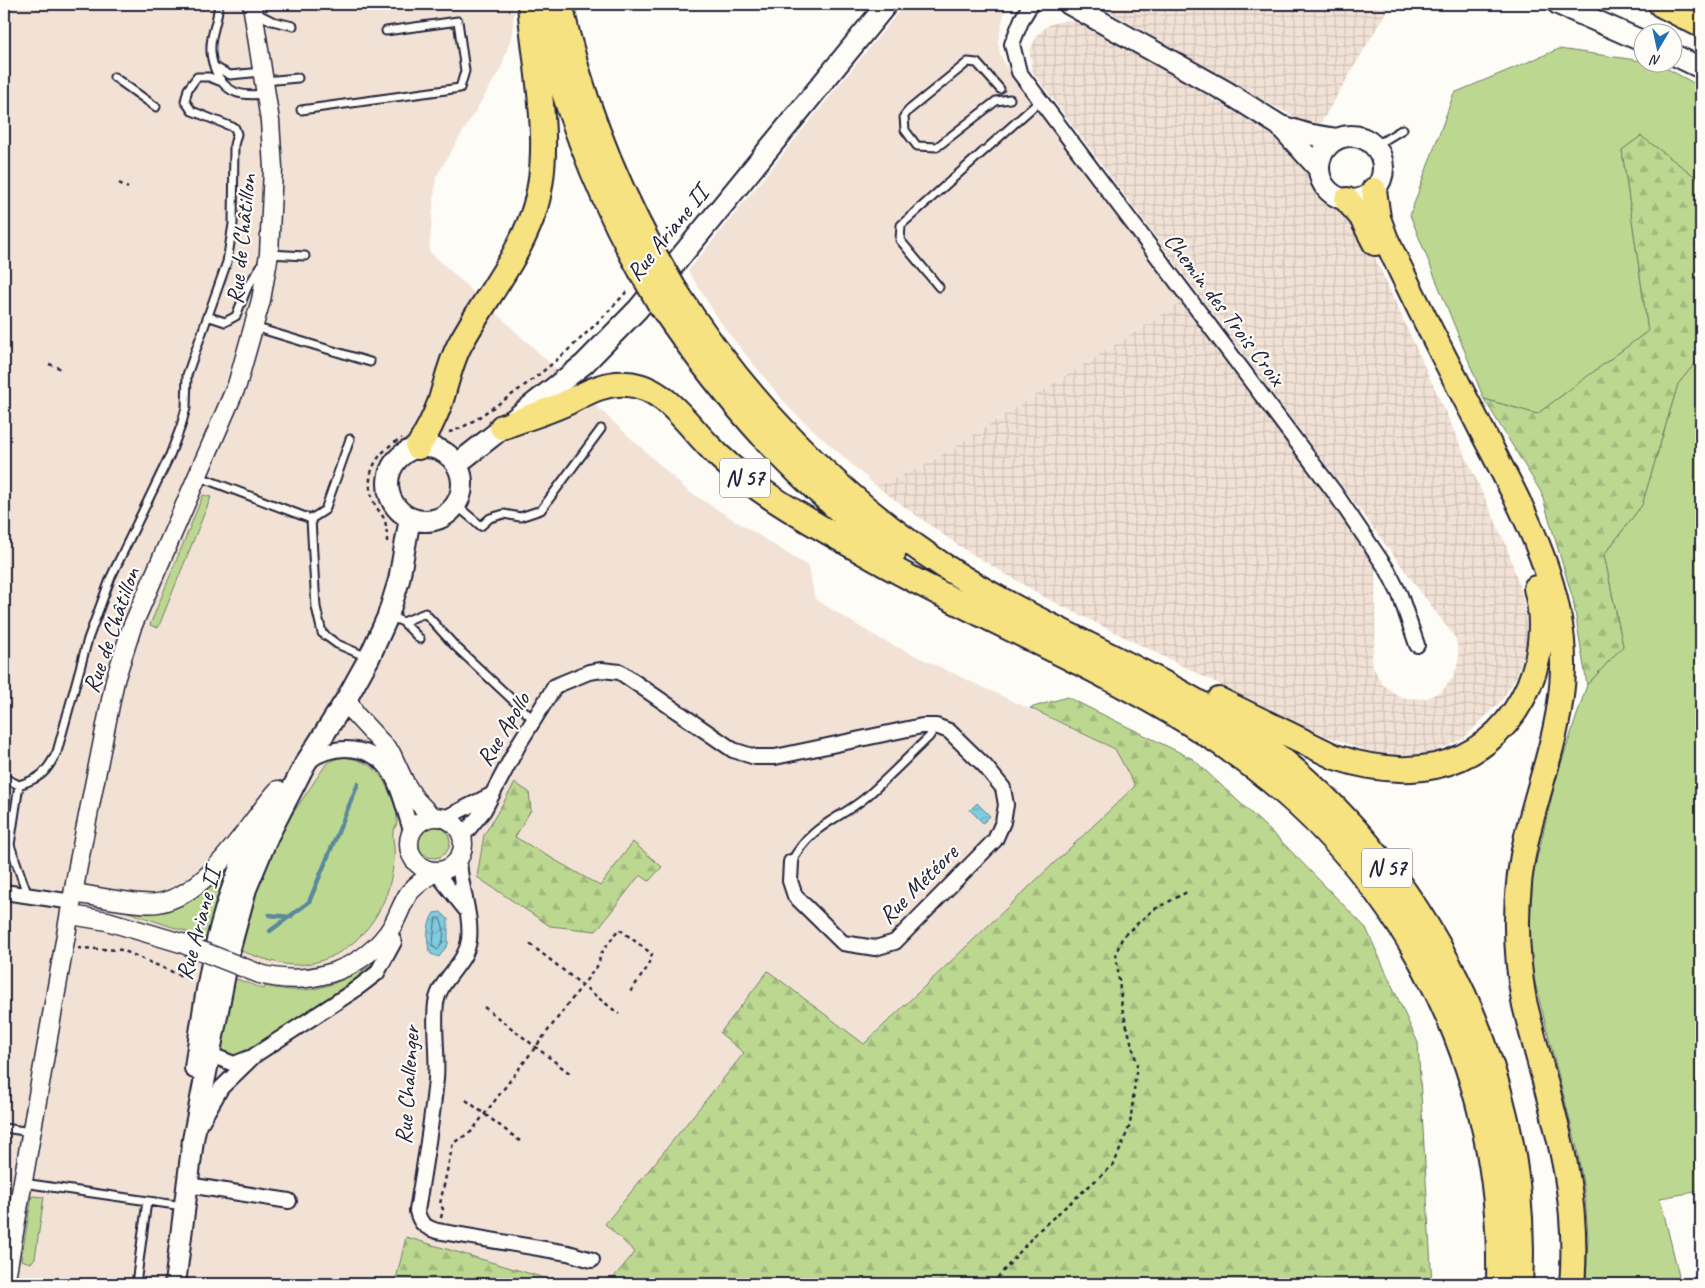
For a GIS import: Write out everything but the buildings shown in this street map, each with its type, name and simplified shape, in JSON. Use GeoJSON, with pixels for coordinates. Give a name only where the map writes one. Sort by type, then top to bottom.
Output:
{"type":"FeatureCollection","features":[{"type":"Feature","properties":{"kind":"highway"},"geometry":{"type":"LineString","coordinates":[[412,441],[430,426],[458,348],[507,268],[526,229],[537,198],[542,170],[543,133],[530,4]]}},
{"type":"Feature","properties":{"kind":"highway","name":"N 57"},"geometry":{"type":"LineString","coordinates":[[539,4],[561,87],[580,141],[619,231],[646,260]]}},
{"type":"Feature","properties":{"kind":"highway","name":"N 57"},"geometry":{"type":"LineString","coordinates":[[560,4],[577,70],[596,129],[628,204],[646,260],[700,363],[772,448],[812,488],[853,524],[943,589],[993,619]]}},
{"type":"Feature","properties":{"kind":"highway"},"geometry":{"type":"LineString","coordinates":[[1662,4],[1701,24]]}},
{"type":"Feature","properties":{"kind":"highway"},"geometry":{"type":"LineString","coordinates":[[1687,4],[1701,10]]}},
{"type":"Feature","properties":{"kind":"highway"},"geometry":{"type":"LineString","coordinates":[[1374,190],[1378,218],[1385,237],[1514,493],[1547,569],[1556,603],[1562,646],[1561,691],[1552,740],[1524,850],[1518,893],[1516,927],[1524,1001],[1570,1185],[1574,1242],[1572,1284]]}},
{"type":"Feature","properties":{"kind":"highway"},"geometry":{"type":"LineString","coordinates":[[1062,631],[1231,706],[1335,756],[1365,766],[1409,769],[1438,765],[1453,760],[1490,737],[1517,709],[1534,677],[1541,642],[1541,608],[1533,576],[1499,494],[1366,223],[1347,200]]}},
{"type":"Feature","properties":{"kind":"highway","name":"N 57"},"geometry":{"type":"LineString","coordinates":[[666,295],[696,323],[738,378],[790,438],[822,470],[906,539],[946,568],[1013,606],[1168,686],[1253,738],[1319,793],[1368,844],[1394,876],[1420,915],[1456,979],[1469,1007],[1494,1075],[1508,1131],[1517,1187],[1521,1244],[1520,1284]]}},
{"type":"Feature","properties":{"kind":"highway","name":"N 57"},"geometry":{"type":"LineString","coordinates":[[502,427],[563,404],[593,389],[627,384],[646,389],[668,403],[710,448],[748,480],[813,523],[946,597],[993,619],[1165,709],[1242,758],[1284,791],[1343,848],[1379,894],[1410,940],[1436,988],[1470,1072],[1480,1107],[1494,1182],[1499,1234],[1499,1284]]}},
{"type":"Feature","properties":{"kind":"main road","name":"Rue Ariane II"},"geometry":{"type":"LineString","coordinates":[[457,464],[584,364],[638,309],[886,4]]}},
{"type":"Feature","properties":{"kind":"main road"},"geometry":{"type":"LineString","coordinates":[[1069,4],[1225,91],[1279,126],[1319,169],[1325,187],[1332,194],[1347,200],[1359,199],[1374,190],[1380,182],[1383,163],[1375,146],[1357,136],[1337,138],[1307,134],[1279,126]]}},
{"type":"Feature","properties":{"kind":"main road"},"geometry":{"type":"LineString","coordinates":[[1558,4],[1632,37]]}},
{"type":"Feature","properties":{"kind":"main road"},"geometry":{"type":"LineString","coordinates":[[1682,59],[1701,68]]}},
{"type":"Feature","properties":{"kind":"main road"},"geometry":{"type":"LineString","coordinates":[[1319,169],[1323,151],[1337,138]]}},
{"type":"Feature","properties":{"kind":"main road"},"geometry":{"type":"LineString","coordinates":[[412,441],[444,451],[457,464],[461,472],[462,489],[456,504],[449,512],[430,521],[410,518],[401,513],[390,497],[388,477],[396,459],[412,441]]}},
{"type":"Feature","properties":{"kind":"main road","name":"Rue Ariane II"},"geometry":{"type":"LineString","coordinates":[[175,1284],[193,1140],[211,1055],[230,948],[246,889],[268,836],[305,764],[347,698],[369,658],[396,619],[399,580],[410,518]]}},
{"type":"Feature","properties":{"kind":"main road","name":"Rue Ariane II"},"geometry":{"type":"LineString","coordinates":[[193,1140],[193,1088],[205,989],[221,917],[242,856],[278,790],[317,744]]}},
{"type":"Feature","properties":{"kind":"street","name":"Chemin des Trois Croix"},"geometry":{"type":"LineString","coordinates":[[1032,4],[1022,19],[1012,44],[1025,87],[1042,100],[1335,493],[1388,571],[1400,595],[1417,645]]}},
{"type":"Feature","properties":{"kind":"street","name":"Rue de Châtillon"},"geometry":{"type":"LineString","coordinates":[[5,1284],[96,773],[115,680],[132,627],[236,385],[254,327],[269,254],[274,168],[265,82],[252,7]]}},
{"type":"Feature","properties":{"kind":"street","name":"Rue Apollo"},"geometry":{"type":"LineString","coordinates":[[462,837],[484,810],[555,686],[589,672],[602,670],[620,672],[734,750],[755,757],[775,757],[922,726],[936,726]]}},
{"type":"Feature","properties":{"kind":"street"},"geometry":{"type":"LineString","coordinates":[[73,903],[108,921],[181,943],[260,974],[289,980],[326,975],[360,958],[377,946],[389,931],[409,893],[435,871],[449,868],[459,858],[463,844],[459,830],[439,818],[415,799],[390,753],[354,714],[347,698]]}},
{"type":"Feature","properties":{"kind":"street","name":"Rue Météore"},"geometry":{"type":"LineString","coordinates":[[791,862],[790,881],[795,896],[843,943],[875,948],[894,942],[995,840],[1003,822],[1006,805],[1003,788],[985,766],[949,731],[936,726]]}},
{"type":"Feature","properties":{"kind":"street"},"geometry":{"type":"LineString","coordinates":[[305,764],[320,753],[339,749],[366,752],[378,759],[391,774],[412,833]]}},
{"type":"Feature","properties":{"kind":"street"},"geometry":{"type":"LineString","coordinates":[[4,892],[73,903],[157,903],[178,897],[200,884],[278,790]]}},
{"type":"Feature","properties":{"kind":"street"},"geometry":{"type":"LineString","coordinates":[[467,912],[435,871],[422,867],[413,858],[409,846],[412,833],[420,822],[439,818],[491,795]]}},
{"type":"Feature","properties":{"kind":"street","name":"Rue Challenger"},"geometry":{"type":"LineString","coordinates":[[459,858],[459,874],[467,912],[469,942],[465,956],[445,982],[436,1004],[436,1079],[417,1211],[420,1222],[427,1228],[437,1232],[568,1253],[592,1260]]}},
{"type":"Feature","properties":{"kind":"street"},"geometry":{"type":"LineString","coordinates":[[200,1031],[211,1055],[234,1064],[255,1055],[352,992],[377,973],[394,942],[389,931]]}},
{"type":"Feature","properties":{"kind":"street"},"geometry":{"type":"LineString","coordinates":[[193,1140],[205,1114],[221,1088],[255,1055]]}},
{"type":"Feature","properties":{"kind":"street"},"geometry":{"type":"LineString","coordinates":[[188,1185],[289,1201]]}},
{"type":"Feature","properties":{"kind":"lane"},"geometry":{"type":"LineString","coordinates":[[218,4],[210,52],[213,65],[222,82]]}},
{"type":"Feature","properties":{"kind":"lane"},"geometry":{"type":"LineString","coordinates":[[252,7],[272,21],[293,26]]}},
{"type":"Feature","properties":{"kind":"lane"},"geometry":{"type":"LineString","coordinates":[[301,110],[460,88],[465,71],[458,21],[386,31]]}},
{"type":"Feature","properties":{"kind":"lane"},"geometry":{"type":"LineString","coordinates":[[1000,88],[978,63],[968,62],[908,110],[904,116],[905,130],[917,146],[937,147],[996,100],[1010,100]]}},
{"type":"Feature","properties":{"kind":"lane"},"geometry":{"type":"LineString","coordinates":[[213,65],[230,74],[244,75],[265,82],[298,78]]}},
{"type":"Feature","properties":{"kind":"lane"},"geometry":{"type":"LineString","coordinates":[[114,77],[156,107]]}},
{"type":"Feature","properties":{"kind":"lane"},"geometry":{"type":"LineString","coordinates":[[4,778],[19,785],[38,779],[49,767],[57,752],[88,639],[111,577],[170,455],[181,426],[186,408],[187,375],[227,262],[233,224],[234,145],[237,134],[235,128],[192,111],[185,100],[188,89],[197,77],[209,77],[222,82],[234,92],[251,95],[265,82]]}},
{"type":"Feature","properties":{"kind":"lane"},"geometry":{"type":"LineString","coordinates":[[939,287],[900,240],[901,225],[1042,100]]}},
{"type":"Feature","properties":{"kind":"lane"},"geometry":{"type":"LineString","coordinates":[[1375,146],[1403,129]]}},
{"type":"Feature","properties":{"kind":"lane"},"geometry":{"type":"LineString","coordinates":[[207,316],[225,322],[236,316],[247,288],[269,254],[305,256]]}},
{"type":"Feature","properties":{"kind":"lane"},"geometry":{"type":"LineString","coordinates":[[254,327],[370,362]]}},
{"type":"Feature","properties":{"kind":"lane"},"geometry":{"type":"LineString","coordinates":[[456,504],[482,526],[490,518],[504,514],[520,517],[541,510],[601,429]]}},
{"type":"Feature","properties":{"kind":"lane"},"geometry":{"type":"LineString","coordinates":[[311,519],[325,510],[350,439]]}},
{"type":"Feature","properties":{"kind":"lane"},"geometry":{"type":"LineString","coordinates":[[196,476],[311,519]]}},
{"type":"Feature","properties":{"kind":"lane"},"geometry":{"type":"LineString","coordinates":[[311,519],[316,607],[322,632],[337,644],[369,658]]}},
{"type":"Feature","properties":{"kind":"lane"},"geometry":{"type":"LineString","coordinates":[[396,619],[425,613],[454,645],[534,720]]}},
{"type":"Feature","properties":{"kind":"lane"},"geometry":{"type":"LineString","coordinates":[[396,619],[420,640]]}},
{"type":"Feature","properties":{"kind":"lane","name":"Rue Météore"},"geometry":{"type":"LineString","coordinates":[[791,862],[801,844],[829,820],[864,799],[929,737],[936,726]]}},
{"type":"Feature","properties":{"kind":"lane"},"geometry":{"type":"LineString","coordinates":[[19,785],[7,845],[28,896]]}},
{"type":"Feature","properties":{"kind":"lane"},"geometry":{"type":"LineString","coordinates":[[4,1128],[32,1132]]}},
{"type":"Feature","properties":{"kind":"lane"},"geometry":{"type":"LineString","coordinates":[[22,1183],[186,1207]]}},
{"type":"Feature","properties":{"kind":"lane"},"geometry":{"type":"LineString","coordinates":[[136,1284],[147,1201]]}},
{"type":"Feature","properties":{"kind":"path"},"geometry":{"type":"LineString","coordinates":[[118,183],[128,188]]}},
{"type":"Feature","properties":{"kind":"path"},"geometry":{"type":"LineString","coordinates":[[49,364],[62,369]]}},
{"type":"Feature","properties":{"kind":"path"},"geometry":{"type":"LineString","coordinates":[[386,548],[385,519],[372,496],[370,479],[375,461],[380,453],[412,441]]}},
{"type":"Feature","properties":{"kind":"path"},"geometry":{"type":"LineString","coordinates":[[992,1284],[1037,1232],[1114,1164],[1130,1125],[1137,1064],[1122,1008],[1116,952],[1123,936],[1153,910],[1189,891]]}},
{"type":"Feature","properties":{"kind":"path"},"geometry":{"type":"LineString","coordinates":[[437,1232],[443,1209],[440,1204],[453,1143],[471,1132],[485,1114],[583,985],[598,964],[600,955],[619,929],[652,954],[647,968],[630,992]]}},
{"type":"Feature","properties":{"kind":"path"},"geometry":{"type":"LineString","coordinates":[[530,944],[619,1014]]}},
{"type":"Feature","properties":{"kind":"path"},"geometry":{"type":"LineString","coordinates":[[78,948],[122,950],[180,974],[205,989]]}},
{"type":"Feature","properties":{"kind":"path"},"geometry":{"type":"LineString","coordinates":[[484,1007],[572,1075]]}},
{"type":"Feature","properties":{"kind":"path"},"geometry":{"type":"LineString","coordinates":[[466,1100],[520,1141]]}},
{"type":"Feature","properties":{"kind":"shaded area"},"geometry":{"type":"Polygon","coordinates":[[[4,4],[515,4],[512,35],[501,68],[436,177],[429,251],[688,491],[809,567],[815,599],[878,638],[1115,749],[1135,786],[864,1044],[769,972],[744,1053],[605,1224],[635,1252],[608,1284],[565,1284],[406,1237],[395,1284],[4,1284],[4,4]]]}},
{"type":"Feature","properties":{"kind":"shaded area"},"geometry":{"type":"Polygon","coordinates":[[[1006,4],[998,42],[1000,54],[1006,66],[1042,111],[1182,302],[924,466],[876,486],[791,410],[725,329],[688,271],[904,5],[1006,4]]]}},
{"type":"Feature","properties":{"kind":"shaded area"},"geometry":{"type":"Polygon","coordinates":[[[1097,4],[1391,4],[1318,128],[1256,97],[1097,4]]]}},
{"type":"Feature","properties":{"kind":"shaded area"},"geometry":{"type":"Polygon","coordinates":[[[1066,20],[1075,21],[1182,80],[1264,130],[1288,148],[1308,167],[1312,180],[1319,191],[1331,201],[1343,206],[1371,249],[1507,547],[1523,598],[1527,631],[1526,646],[1517,675],[1502,700],[1463,739],[1428,754],[1377,755],[1311,730],[1046,598],[959,546],[876,486],[924,466],[1182,302],[1375,562],[1375,639],[1372,657],[1373,667],[1382,684],[1397,695],[1406,698],[1425,699],[1442,691],[1454,676],[1459,658],[1456,639],[1031,70],[1030,50],[1038,34],[1050,24],[1066,20]]]}},
{"type":"Feature","properties":{"kind":"green space"},"geometry":{"type":"Polygon","coordinates":[[[1559,49],[1632,59],[1632,72],[1674,72],[1701,87],[1701,181],[1641,136],[1622,150],[1648,331],[1537,414],[1484,399],[1410,215],[1454,93],[1559,49]]]}},
{"type":"Feature","properties":{"kind":"green space"},"geometry":{"type":"Polygon","coordinates":[[[1641,136],[1701,181],[1701,356],[1678,384],[1642,505],[1604,555],[1623,646],[1587,685],[1573,599],[1541,492],[1484,399],[1537,414],[1648,331],[1622,150],[1641,136]]]}},
{"type":"Feature","properties":{"kind":"green space"},"geometry":{"type":"Polygon","coordinates":[[[1701,356],[1701,1191],[1660,1198],[1681,1284],[1586,1284],[1588,1237],[1585,1196],[1577,1148],[1531,967],[1530,920],[1533,875],[1556,779],[1587,685],[1623,646],[1604,555],[1642,505],[1678,384],[1701,356]]]}},
{"type":"Feature","properties":{"kind":"green space"},"geometry":{"type":"Polygon","coordinates":[[[203,495],[211,497],[158,628],[150,625],[203,495]]]}},
{"type":"Feature","properties":{"kind":"green space"},"geometry":{"type":"Polygon","coordinates":[[[1067,697],[1193,759],[1280,840],[1366,928],[1418,1043],[1432,1284],[608,1284],[635,1252],[605,1224],[744,1053],[720,1033],[768,971],[864,1044],[1135,786],[1115,749],[1030,708],[1067,697]]]}},
{"type":"Feature","properties":{"kind":"green space"},"geometry":{"type":"Polygon","coordinates":[[[341,757],[351,758],[367,764],[378,773],[387,787],[396,812],[397,823],[393,831],[394,856],[391,878],[379,911],[358,939],[344,950],[329,958],[312,963],[294,965],[280,963],[238,950],[257,885],[287,822],[327,763],[341,757]]]}},
{"type":"Feature","properties":{"kind":"green space"},"geometry":{"type":"Polygon","coordinates":[[[515,783],[529,792],[531,810],[515,837],[600,886],[633,842],[662,867],[649,881],[640,875],[596,931],[550,926],[477,877],[484,835],[515,783]]]}},
{"type":"Feature","properties":{"kind":"green space"},"geometry":{"type":"Polygon","coordinates":[[[434,826],[440,827],[445,831],[449,836],[449,848],[445,853],[440,857],[434,858],[428,857],[423,853],[419,848],[418,842],[419,836],[423,831],[428,827],[434,826]]]}},
{"type":"Feature","properties":{"kind":"green space"},"geometry":{"type":"Polygon","coordinates":[[[222,869],[223,884],[208,939],[120,908],[145,910],[222,869]]]}},
{"type":"Feature","properties":{"kind":"green space"},"geometry":{"type":"Polygon","coordinates":[[[373,965],[365,973],[235,1058],[220,1053],[228,976],[264,989],[265,986],[296,990],[322,987],[373,965]]]}},
{"type":"Feature","properties":{"kind":"green space"},"geometry":{"type":"Polygon","coordinates":[[[32,1196],[44,1197],[35,1258],[31,1263],[21,1260],[32,1196]]]}},
{"type":"Feature","properties":{"kind":"green space"},"geometry":{"type":"Polygon","coordinates":[[[406,1237],[565,1284],[395,1284],[406,1237]]]}},
{"type":"Feature","properties":{"kind":"water"},"geometry":{"type":"Polygon","coordinates":[[[977,803],[990,816],[983,823],[970,810],[977,803]]]}},
{"type":"Feature","properties":{"kind":"water"},"geometry":{"type":"Polygon","coordinates":[[[441,912],[448,919],[448,944],[439,957],[431,954],[428,944],[428,933],[434,913],[441,912]]]}},
{"type":"Feature","properties":{"kind":"waterway"},"geometry":{"type":"LineString","coordinates":[[270,931],[309,902],[358,784]]}},
{"type":"Feature","properties":{"kind":"waterway"},"geometry":{"type":"LineString","coordinates":[[269,915],[291,917]]}}]}
